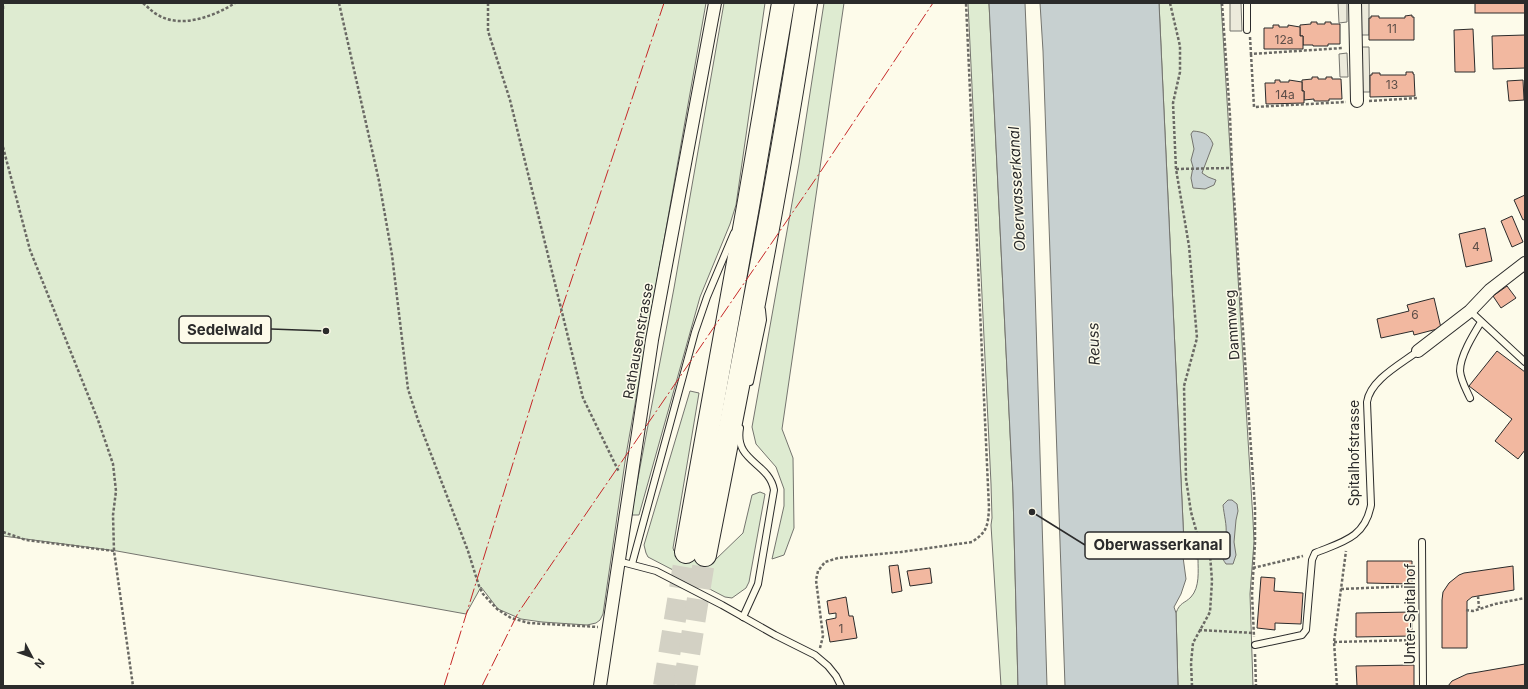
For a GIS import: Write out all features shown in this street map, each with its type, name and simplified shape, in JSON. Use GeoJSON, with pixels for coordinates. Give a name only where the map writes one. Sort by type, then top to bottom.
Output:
{"type":"FeatureCollection","features":[{"type":"Feature","properties":{"kind":"highway"},"geometry":{"type":"LineString","coordinates":[[783,3],[750,201],[696,553],[758,283],[786,128],[806,3]]}},
{"type":"Feature","properties":{"kind":"street","name":"Rathausenstrasse"},"geometry":{"type":"LineString","coordinates":[[600,686],[652,340],[715,3]]}},
{"type":"Feature","properties":{"kind":"street"},"geometry":{"type":"LineString","coordinates":[[1355,3],[1357,101]]}},
{"type":"Feature","properties":{"kind":"street","name":"Spitalhofstrasse"},"geometry":{"type":"LineString","coordinates":[[1418,352],[1470,311],[1490,290],[1525,263]]}},
{"type":"Feature","properties":{"kind":"lane"},"geometry":{"type":"LineString","coordinates":[[1247,3],[1247,30]]}},
{"type":"Feature","properties":{"kind":"lane"},"geometry":{"type":"LineString","coordinates":[[632,564],[704,304],[725,253],[750,201]]}},
{"type":"Feature","properties":{"kind":"lane"},"geometry":{"type":"LineString","coordinates":[[749,386],[763,320],[758,283]]}},
{"type":"Feature","properties":{"kind":"lane"},"geometry":{"type":"LineString","coordinates":[[1470,311],[1525,362]]}},
{"type":"Feature","properties":{"kind":"lane"},"geometry":{"type":"LineString","coordinates":[[1470,398],[1462,381],[1460,371],[1461,363],[1469,343],[1481,322]]}},
{"type":"Feature","properties":{"kind":"lane","name":"Spitalhofstrasse"},"geometry":{"type":"LineString","coordinates":[[1315,553],[1356,535],[1363,527],[1369,516],[1371,505],[1368,395],[1377,382],[1418,352]]}},
{"type":"Feature","properties":{"kind":"lane"},"geometry":{"type":"LineString","coordinates":[[741,423],[740,442],[743,451],[748,458],[771,478],[774,490],[758,584],[744,617]]}},
{"type":"Feature","properties":{"kind":"lane","name":"Unter-Spitalhof"},"geometry":{"type":"LineString","coordinates":[[1422,542],[1423,686]]}},
{"type":"Feature","properties":{"kind":"lane"},"geometry":{"type":"LineString","coordinates":[[1254,645],[1302,635],[1306,630],[1312,560],[1315,553]]}},
{"type":"Feature","properties":{"kind":"lane"},"geometry":{"type":"LineString","coordinates":[[618,561],[656,571],[815,656],[828,666],[836,676],[840,686]]}},
{"type":"Feature","properties":{"kind":"path"},"geometry":{"type":"LineString","coordinates":[[3,9],[4,3]]}},
{"type":"Feature","properties":{"kind":"path"},"geometry":{"type":"LineString","coordinates":[[143,3],[158,16],[174,21],[195,20],[228,8],[235,3]]}},
{"type":"Feature","properties":{"kind":"path"},"geometry":{"type":"LineString","coordinates":[[339,3],[379,181],[392,255],[408,389],[423,434],[468,551],[479,586],[483,594],[497,609],[511,618],[529,623],[608,628]]}},
{"type":"Feature","properties":{"kind":"path"},"geometry":{"type":"LineString","coordinates":[[488,3],[488,31],[510,100],[583,398],[629,493]]}},
{"type":"Feature","properties":{"kind":"path"},"geometry":{"type":"LineString","coordinates":[[815,656],[822,643],[816,580],[818,572],[825,562],[838,558],[901,552],[972,542],[982,535],[988,524],[989,500],[966,3]]}},
{"type":"Feature","properties":{"kind":"path"},"geometry":{"type":"LineString","coordinates":[[1170,3],[1180,46],[1180,72],[1173,103],[1176,168],[1189,246],[1196,338],[1184,386],[1186,479],[1191,512],[1198,537],[1210,554],[1212,582],[1210,612],[1193,643],[1191,663],[1192,686]]}},
{"type":"Feature","properties":{"kind":"path","name":"Dammweg"},"geometry":{"type":"LineString","coordinates":[[1222,3],[1255,508],[1255,543],[1252,594],[1256,686]]}},
{"type":"Feature","properties":{"kind":"path"},"geometry":{"type":"LineString","coordinates":[[1247,30],[1250,33],[1254,107],[1417,98]]}},
{"type":"Feature","properties":{"kind":"path"},"geometry":{"type":"LineString","coordinates":[[1251,54],[1356,48]]}},
{"type":"Feature","properties":{"kind":"path"},"geometry":{"type":"LineString","coordinates":[[3,147],[30,250],[98,420],[113,464],[116,491],[113,515],[114,552],[132,686]]}},
{"type":"Feature","properties":{"kind":"path"},"geometry":{"type":"LineString","coordinates":[[1176,168],[1232,168]]}},
{"type":"Feature","properties":{"kind":"path"},"geometry":{"type":"LineString","coordinates":[[3,532],[26,540],[114,552]]}},
{"type":"Feature","properties":{"kind":"path"},"geometry":{"type":"LineString","coordinates":[[1337,686],[1334,642],[1347,540]]}},
{"type":"Feature","properties":{"kind":"path"},"geometry":{"type":"LineString","coordinates":[[1253,568],[1315,553]]}},
{"type":"Feature","properties":{"kind":"path"},"geometry":{"type":"LineString","coordinates":[[1341,589],[1422,586]]}},
{"type":"Feature","properties":{"kind":"path"},"geometry":{"type":"LineString","coordinates":[[1478,596],[1479,608]]}},
{"type":"Feature","properties":{"kind":"path"},"geometry":{"type":"LineString","coordinates":[[1466,610],[1473,611],[1479,608],[1525,598]]}},
{"type":"Feature","properties":{"kind":"path"},"geometry":{"type":"LineString","coordinates":[[1199,630],[1254,633]]}},
{"type":"Feature","properties":{"kind":"path"},"geometry":{"type":"LineString","coordinates":[[1334,642],[1422,639]]}},
{"type":"Feature","properties":{"kind":"green space"},"geometry":{"type":"Polygon","coordinates":[[[3,3],[706,3],[626,455],[603,614],[600,620],[596,623],[587,625],[521,619],[498,609],[481,587],[466,614],[117,551],[3,536],[3,3]]]}},
{"type":"Feature","properties":{"kind":"green space"},"geometry":{"type":"Polygon","coordinates":[[[724,3],[765,3],[736,205],[730,224],[700,297],[639,515],[631,515],[674,288],[724,3]]]}},
{"type":"Feature","properties":{"kind":"green space"},"geometry":{"type":"Polygon","coordinates":[[[824,3],[844,3],[782,429],[793,458],[794,528],[784,555],[772,559],[784,506],[784,489],[776,467],[756,444],[752,427],[799,164],[824,3]]]}},
{"type":"Feature","properties":{"kind":"green space"},"geometry":{"type":"Polygon","coordinates":[[[968,3],[989,3],[1013,493],[1018,686],[1001,686],[991,525],[991,484],[968,3]]]}},
{"type":"Feature","properties":{"kind":"green space"},"geometry":{"type":"Polygon","coordinates":[[[1159,3],[1221,3],[1253,520],[1254,542],[1250,594],[1253,686],[1178,686],[1176,613],[1181,605],[1191,597],[1196,589],[1198,579],[1198,559],[1166,554],[1165,552],[1166,549],[1184,544],[1159,3]]]}},
{"type":"Feature","properties":{"kind":"green space"},"geometry":{"type":"Polygon","coordinates":[[[690,391],[699,393],[673,548],[674,551],[714,561],[743,533],[752,495],[760,492],[765,494],[749,582],[746,588],[732,598],[725,597],[648,557],[644,545],[690,391]]]}},
{"type":"Feature","properties":{"kind":"shaded area"},"geometry":{"type":"Polygon","coordinates":[[[1230,3],[1241,3],[1242,31],[1230,31],[1230,3]]]}},
{"type":"Feature","properties":{"kind":"shaded area"},"geometry":{"type":"Polygon","coordinates":[[[1338,3],[1347,3],[1347,22],[1339,23],[1338,3]]]}},
{"type":"Feature","properties":{"kind":"shaded area"},"geometry":{"type":"Polygon","coordinates":[[[1361,3],[1369,3],[1369,35],[1361,35],[1361,3]]]}},
{"type":"Feature","properties":{"kind":"shaded area"},"geometry":{"type":"Polygon","coordinates":[[[1362,47],[1369,47],[1370,92],[1362,92],[1362,47]]]}},
{"type":"Feature","properties":{"kind":"shaded area"},"geometry":{"type":"Polygon","coordinates":[[[1347,53],[1348,77],[1340,77],[1339,54],[1347,53]]]}},
{"type":"Feature","properties":{"kind":"water"},"geometry":{"type":"Polygon","coordinates":[[[989,3],[1025,3],[1047,686],[1018,686],[1013,493],[989,3]]]}},
{"type":"Feature","properties":{"kind":"water","name":"Reuss"},"geometry":{"type":"Polygon","coordinates":[[[1040,3],[1159,3],[1184,544],[1166,549],[1165,552],[1166,554],[1183,557],[1186,579],[1181,594],[1174,607],[1176,613],[1178,686],[1065,686],[1043,51],[1040,3]]]}},
{"type":"Feature","properties":{"kind":"water"},"geometry":{"type":"Polygon","coordinates":[[[1193,131],[1206,134],[1213,144],[1202,173],[1216,180],[1214,185],[1205,189],[1193,188],[1191,178],[1193,167],[1191,160],[1194,149],[1191,134],[1193,131]]]}},
{"type":"Feature","properties":{"kind":"water"},"geometry":{"type":"Polygon","coordinates":[[[1228,500],[1232,500],[1237,504],[1238,511],[1234,542],[1236,555],[1233,564],[1226,564],[1221,552],[1226,531],[1223,505],[1228,500]]]}},
{"type":"Feature","properties":{"kind":"building"},"geometry":{"type":"Polygon","coordinates":[[[1475,3],[1525,3],[1525,13],[1475,13],[1475,3]]]}},
{"type":"Feature","properties":{"kind":"building"},"geometry":{"type":"Polygon","coordinates":[[[1412,15],[1412,17],[1414,17],[1414,40],[1369,40],[1369,18],[1371,18],[1371,16],[1379,16],[1379,18],[1405,18],[1405,16],[1412,15]]]}},
{"type":"Feature","properties":{"kind":"building"},"geometry":{"type":"Polygon","coordinates":[[[1311,22],[1317,22],[1317,24],[1331,22],[1331,24],[1340,24],[1340,44],[1328,44],[1328,46],[1303,45],[1303,36],[1300,36],[1300,25],[1311,24],[1311,22]]]}},
{"type":"Feature","properties":{"kind":"building"},"geometry":{"type":"Polygon","coordinates":[[[1273,25],[1279,25],[1279,27],[1288,27],[1288,25],[1300,27],[1300,36],[1303,36],[1303,49],[1264,49],[1264,28],[1273,28],[1273,25]]]}},
{"type":"Feature","properties":{"kind":"building"},"geometry":{"type":"Polygon","coordinates":[[[1473,29],[1475,72],[1455,72],[1454,30],[1473,29]]]}},
{"type":"Feature","properties":{"kind":"building"},"geometry":{"type":"Polygon","coordinates":[[[1525,35],[1525,68],[1493,69],[1492,36],[1525,35]]]}},
{"type":"Feature","properties":{"kind":"building"},"geometry":{"type":"Polygon","coordinates":[[[1406,72],[1413,72],[1414,74],[1415,96],[1370,97],[1370,75],[1372,75],[1372,73],[1380,73],[1380,75],[1406,75],[1406,72]]]}},
{"type":"Feature","properties":{"kind":"building"},"geometry":{"type":"Polygon","coordinates":[[[1312,77],[1318,77],[1318,79],[1332,77],[1332,79],[1341,79],[1342,99],[1329,99],[1329,101],[1314,101],[1314,99],[1304,100],[1302,80],[1312,79],[1312,77]]]}},
{"type":"Feature","properties":{"kind":"building"},"geometry":{"type":"Polygon","coordinates":[[[1275,80],[1280,80],[1280,82],[1289,82],[1289,80],[1302,82],[1304,103],[1266,104],[1265,83],[1275,83],[1275,80]]]}},
{"type":"Feature","properties":{"kind":"building"},"geometry":{"type":"Polygon","coordinates":[[[1523,80],[1524,100],[1509,101],[1507,81],[1523,80]]]}},
{"type":"Feature","properties":{"kind":"building"},"geometry":{"type":"Polygon","coordinates":[[[1525,195],[1525,219],[1523,220],[1514,200],[1525,195]]]}},
{"type":"Feature","properties":{"kind":"building"},"geometry":{"type":"Polygon","coordinates":[[[1512,216],[1523,242],[1512,247],[1501,221],[1512,216]]]}},
{"type":"Feature","properties":{"kind":"building"},"geometry":{"type":"Polygon","coordinates":[[[1485,228],[1492,261],[1466,267],[1459,234],[1485,228]]]}},
{"type":"Feature","properties":{"kind":"building"},"geometry":{"type":"Polygon","coordinates":[[[1507,286],[1516,298],[1501,308],[1493,296],[1507,286]]]}},
{"type":"Feature","properties":{"kind":"building"},"geometry":{"type":"Polygon","coordinates":[[[1434,298],[1441,328],[1414,335],[1413,331],[1381,338],[1377,319],[1409,311],[1407,305],[1434,298]]]}},
{"type":"Feature","properties":{"kind":"building"},"geometry":{"type":"Polygon","coordinates":[[[1497,351],[1525,372],[1525,450],[1518,459],[1495,441],[1512,419],[1469,386],[1497,351]]]}},
{"type":"Feature","properties":{"kind":"building"},"geometry":{"type":"Polygon","coordinates":[[[1367,561],[1412,561],[1412,584],[1367,583],[1367,561]]]}},
{"type":"Feature","properties":{"kind":"building"},"geometry":{"type":"Polygon","coordinates":[[[898,565],[902,591],[892,593],[889,566],[898,565]]]}},
{"type":"Feature","properties":{"kind":"building"},"geometry":{"type":"Polygon","coordinates":[[[1513,566],[1514,590],[1472,597],[1467,601],[1467,648],[1442,648],[1442,600],[1443,592],[1449,583],[1464,573],[1513,566]]]}},
{"type":"Feature","properties":{"kind":"building"},"geometry":{"type":"Polygon","coordinates":[[[930,568],[932,583],[910,586],[907,571],[930,568]]]}},
{"type":"Feature","properties":{"kind":"building"},"geometry":{"type":"Polygon","coordinates":[[[1261,577],[1275,578],[1274,591],[1303,593],[1301,624],[1275,623],[1275,630],[1257,628],[1261,577]]]}},
{"type":"Feature","properties":{"kind":"building"},"geometry":{"type":"Polygon","coordinates":[[[846,597],[849,616],[853,616],[857,638],[830,642],[826,620],[836,618],[836,613],[829,614],[827,601],[846,597]]]}},
{"type":"Feature","properties":{"kind":"building"},"geometry":{"type":"Polygon","coordinates":[[[1412,612],[1412,636],[1356,637],[1356,613],[1412,612]]]}},
{"type":"Feature","properties":{"kind":"building"},"geometry":{"type":"Polygon","coordinates":[[[1525,664],[1525,686],[1448,686],[1452,681],[1467,674],[1525,664]]]}},
{"type":"Feature","properties":{"kind":"building"},"geometry":{"type":"Polygon","coordinates":[[[1414,665],[1414,686],[1357,686],[1356,666],[1414,665]]]}},
{"type":"Feature","properties":{"kind":"tunnel"},"geometry":{"type":"LineString","coordinates":[[664,686],[686,552]]}},
{"type":"Feature","properties":{"kind":"tunnel"},"geometry":{"type":"LineString","coordinates":[[684,686],[705,555]]}},
{"type":"Feature","properties":{"kind":"power"},"geometry":{"type":"LineString","coordinates":[[444,686],[549,347],[664,3]]}},
{"type":"Feature","properties":{"kind":"power"},"geometry":{"type":"LineString","coordinates":[[482,686],[518,613],[821,171],[933,3]]}},
{"type":"Feature","properties":{"kind":"place","name":"Sedelwald"},"geometry":{"type":"Point","coordinates":[326,331]}},
{"type":"Feature","properties":{"kind":"place","name":"Oberwasserkanal"},"geometry":{"type":"Point","coordinates":[1032,512]}}]}
